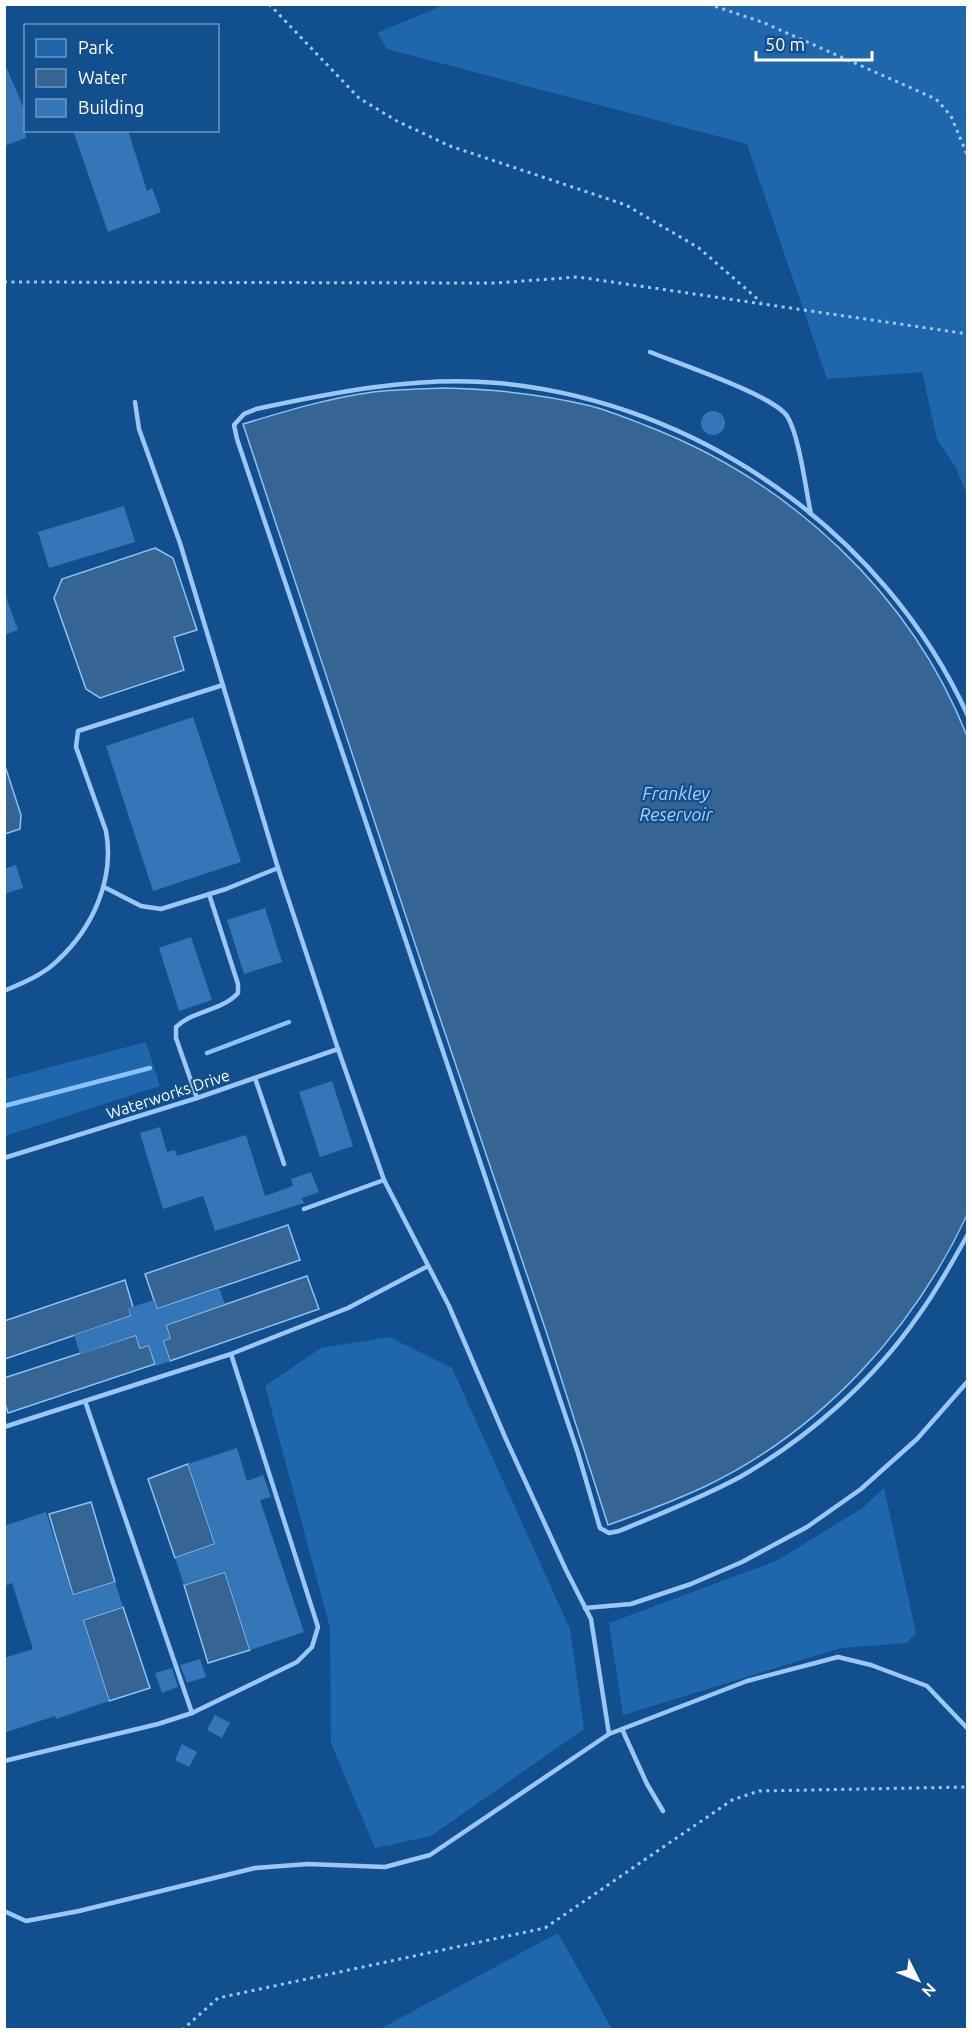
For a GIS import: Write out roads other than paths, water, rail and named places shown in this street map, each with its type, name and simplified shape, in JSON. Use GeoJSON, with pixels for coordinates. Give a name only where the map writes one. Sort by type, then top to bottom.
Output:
{"type":"FeatureCollection","features":[{"type":"Feature","properties":{"kind":"lane"},"geometry":{"type":"LineString","coordinates":[[650,352],[762,397],[787,415],[795,436],[811,514]]}},
{"type":"Feature","properties":{"kind":"lane"},"geometry":{"type":"LineString","coordinates":[[968,716],[926,638],[857,554],[786,493],[750,468],[724,452],[634,414],[582,398],[498,383],[422,383],[373,386],[334,392],[256,409],[239,418],[234,425],[578,1453],[600,1528],[609,1533],[619,1531],[711,1491],[762,1463],[811,1428],[856,1388],[917,1318],[945,1276],[968,1234]]}},
{"type":"Feature","properties":{"kind":"lane"},"geometry":{"type":"LineString","coordinates":[[135,402],[139,429],[180,543],[278,868],[384,1180],[449,1306],[505,1437],[591,1619],[609,1734]]}},
{"type":"Feature","properties":{"kind":"lane"},"geometry":{"type":"LineString","coordinates":[[4,991],[29,980],[56,963],[87,928],[104,887],[109,844],[76,747],[78,731],[223,686]]}},
{"type":"Feature","properties":{"kind":"lane"},"geometry":{"type":"LineString","coordinates":[[104,887],[141,906],[161,909],[278,868]]}},
{"type":"Feature","properties":{"kind":"lane"},"geometry":{"type":"LineString","coordinates":[[197,1098],[176,1038],[176,1027],[197,1014],[228,1003],[238,993],[238,984],[209,894]]}},
{"type":"Feature","properties":{"kind":"lane","name":"Waterworks Drive"},"geometry":{"type":"LineString","coordinates":[[4,1158],[197,1098],[338,1049]]}},
{"type":"Feature","properties":{"kind":"lane"},"geometry":{"type":"LineString","coordinates":[[255,1078],[284,1164]]}},
{"type":"Feature","properties":{"kind":"lane"},"geometry":{"type":"LineString","coordinates":[[304,1209],[384,1180]]}},
{"type":"Feature","properties":{"kind":"lane"},"geometry":{"type":"LineString","coordinates":[[4,1427],[231,1354],[348,1308],[428,1266]]}},
{"type":"Feature","properties":{"kind":"lane"},"geometry":{"type":"LineString","coordinates":[[4,1761],[158,1724],[192,1713],[297,1662],[312,1647],[318,1627],[231,1354]]}},
{"type":"Feature","properties":{"kind":"lane"},"geometry":{"type":"LineString","coordinates":[[585,1608],[631,1604],[691,1584],[742,1562],[807,1527],[869,1482],[917,1438],[968,1381]]}},
{"type":"Feature","properties":{"kind":"lane"},"geometry":{"type":"LineString","coordinates":[[85,1401],[192,1713]]}},
{"type":"Feature","properties":{"kind":"lane"},"geometry":{"type":"LineString","coordinates":[[4,1911],[26,1922],[255,1868],[308,1864],[385,1867],[430,1855],[609,1734],[747,1681],[838,1657],[872,1665],[927,1686],[968,1729]]}},
{"type":"Feature","properties":{"kind":"lane"},"geometry":{"type":"LineString","coordinates":[[622,1729],[647,1784],[663,1811]]}},
{"type":"Feature","properties":{"kind":"water","name":"Frankley Reservoir"},"geometry":{"type":"Polygon","coordinates":[[[443,388],[517,393],[554,398],[598,408],[700,449],[749,478],[796,511],[840,548],[879,590],[913,635],[943,684],[967,736],[967,1215],[920,1298],[860,1373],[825,1406],[788,1436],[748,1463],[706,1486],[608,1525],[546,1331],[243,424],[308,405],[373,392],[443,388]]]}},
{"type":"Feature","properties":{"kind":"water"},"geometry":{"type":"Polygon","coordinates":[[[155,548],[173,558],[197,630],[174,637],[184,670],[100,698],[86,689],[54,598],[62,579],[155,548]]]}},
{"type":"Feature","properties":{"kind":"water"},"geometry":{"type":"Polygon","coordinates":[[[5,766],[21,815],[20,829],[5,834],[5,766]]]}},
{"type":"Feature","properties":{"kind":"water"},"geometry":{"type":"Polygon","coordinates":[[[288,1225],[300,1260],[157,1309],[145,1274],[288,1225]]]}},
{"type":"Feature","properties":{"kind":"water"},"geometry":{"type":"Polygon","coordinates":[[[307,1276],[319,1309],[170,1361],[163,1341],[170,1338],[166,1325],[307,1276]]]}},
{"type":"Feature","properties":{"kind":"water"},"geometry":{"type":"Polygon","coordinates":[[[125,1280],[133,1307],[129,1309],[131,1316],[5,1359],[4,1321],[125,1280]]]}},
{"type":"Feature","properties":{"kind":"water"},"geometry":{"type":"Polygon","coordinates":[[[136,1335],[140,1348],[149,1345],[155,1364],[8,1413],[5,1404],[4,1378],[136,1335]]]}},
{"type":"Feature","properties":{"kind":"water"},"geometry":{"type":"Polygon","coordinates":[[[188,1464],[215,1544],[175,1558],[148,1479],[188,1464]]]}},
{"type":"Feature","properties":{"kind":"water"},"geometry":{"type":"Polygon","coordinates":[[[91,1502],[115,1582],[73,1595],[49,1514],[91,1502]]]}},
{"type":"Feature","properties":{"kind":"water"},"geometry":{"type":"Polygon","coordinates":[[[225,1572],[250,1650],[208,1663],[184,1585],[225,1572]]]}},
{"type":"Feature","properties":{"kind":"water"},"geometry":{"type":"Polygon","coordinates":[[[123,1607],[150,1688],[109,1701],[83,1620],[123,1607]]]}},
{"type":"Feature","properties":{"kind":"waterway"},"geometry":{"type":"LineString","coordinates":[[207,1053],[289,1022]]}},
{"type":"Feature","properties":{"kind":"waterway"},"geometry":{"type":"LineString","coordinates":[[4,1106],[150,1068]]}}]}
